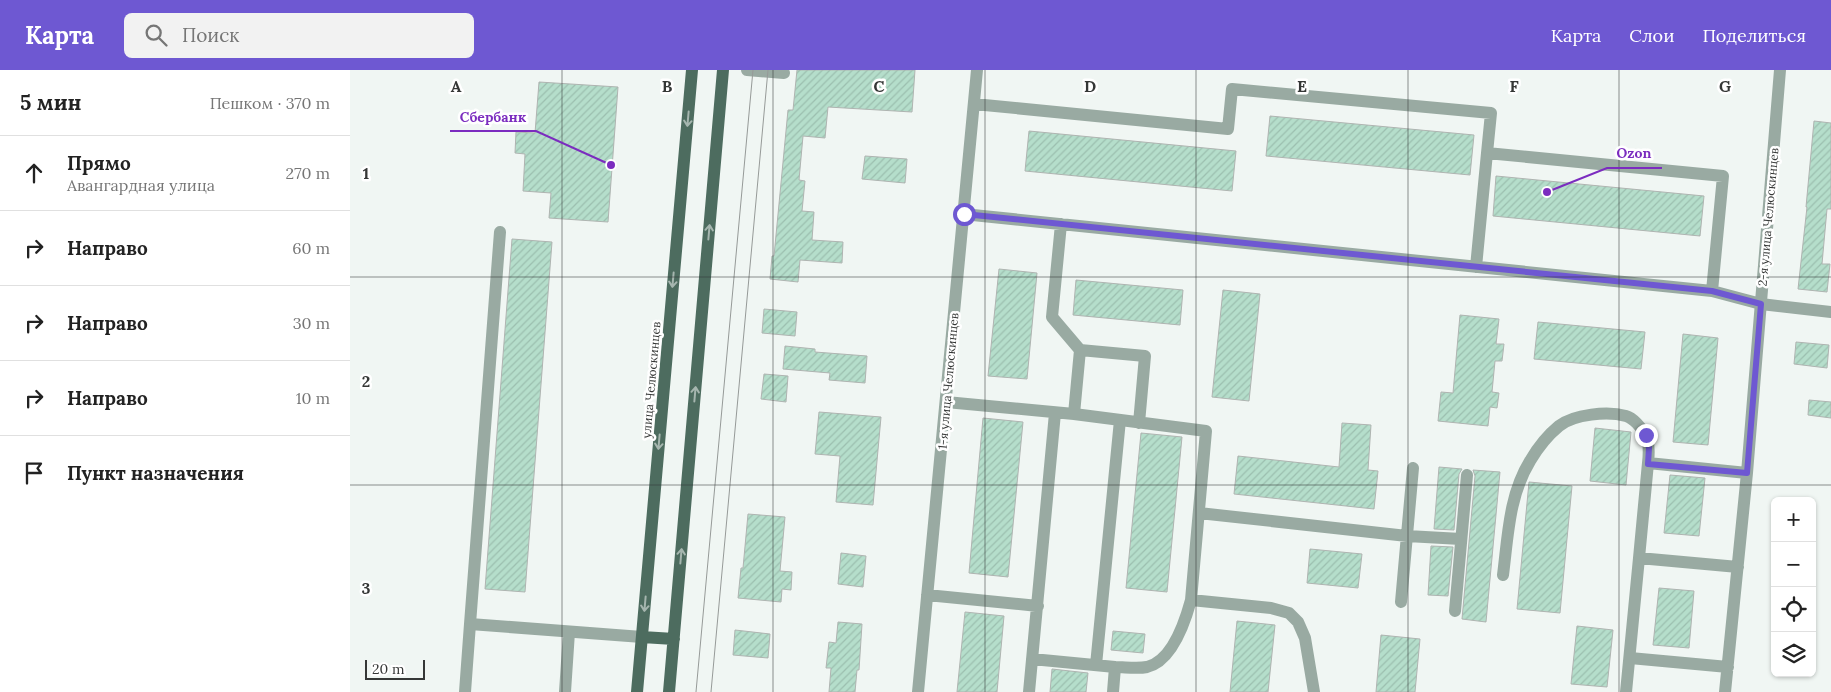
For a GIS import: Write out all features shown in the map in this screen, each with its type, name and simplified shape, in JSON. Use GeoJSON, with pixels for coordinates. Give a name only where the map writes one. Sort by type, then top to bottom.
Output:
{"type":"FeatureCollection","features":[{"type":"Feature","properties":{"kind":"main road","name":"улица Челюскинцев"},"geometry":{"type":"LineString","coordinates":[[637,692],[692,70]]}},
{"type":"Feature","properties":{"kind":"main road"},"geometry":{"type":"LineString","coordinates":[[669,692],[723,70]]}},
{"type":"Feature","properties":{"kind":"main road"},"geometry":{"type":"LineString","coordinates":[[642,637],[674,639]]}},
{"type":"Feature","properties":{"kind":"street"},"geometry":{"type":"LineString","coordinates":[[747,70],[784,73]]}},
{"type":"Feature","properties":{"kind":"street","name":"1-я улица Челюскинцев"},"geometry":{"type":"LineString","coordinates":[[918,692],[977,70]]}},
{"type":"Feature","properties":{"kind":"street","name":"2-я улица Челюскинцев"},"geometry":{"type":"LineString","coordinates":[[1725,692],[1747,473],[1780,70]]}},
{"type":"Feature","properties":{"kind":"street"},"geometry":{"type":"LineString","coordinates":[[974,104],[1228,129],[1232,88],[1490,113],[1476,267]]}},
{"type":"Feature","properties":{"kind":"street"},"geometry":{"type":"LineString","coordinates":[[1487,153],[1723,176],[1712,291]]}},
{"type":"Feature","properties":{"kind":"street"},"geometry":{"type":"LineString","coordinates":[[964,214],[1712,291],[1761,304],[1831,312]]}},
{"type":"Feature","properties":{"kind":"street"},"geometry":{"type":"LineString","coordinates":[[1061,224],[1052,317],[1080,350],[1145,356],[1139,423]]}},
{"type":"Feature","properties":{"kind":"street"},"geometry":{"type":"LineString","coordinates":[[465,692],[500,232]]}},
{"type":"Feature","properties":{"kind":"street"},"geometry":{"type":"LineString","coordinates":[[1074,414],[1080,350]]}},
{"type":"Feature","properties":{"kind":"street"},"geometry":{"type":"LineString","coordinates":[[946,402],[1074,414],[1206,431],[1191,600],[1181,631],[1170,649],[1159,660],[1146,667],[1115,667],[1032,659]]}},
{"type":"Feature","properties":{"kind":"street"},"geometry":{"type":"LineString","coordinates":[[1029,692],[1056,413]]}},
{"type":"Feature","properties":{"kind":"street"},"geometry":{"type":"LineString","coordinates":[[1503,575],[1512,502],[1520,479],[1531,459],[1560,426],[1576,417],[1594,414],[1627,416],[1639,425],[1646,435],[1649,448],[1626,692]]}},
{"type":"Feature","properties":{"kind":"street"},"geometry":{"type":"LineString","coordinates":[[1096,665],[1120,420]]}},
{"type":"Feature","properties":{"kind":"street"},"geometry":{"type":"LineString","coordinates":[[1648,464],[1747,473]]}},
{"type":"Feature","properties":{"kind":"street"},"geometry":{"type":"LineString","coordinates":[[1401,602],[1413,468]]}},
{"type":"Feature","properties":{"kind":"street"},"geometry":{"type":"LineString","coordinates":[[1455,611],[1467,475]]}},
{"type":"Feature","properties":{"kind":"street"},"geometry":{"type":"LineString","coordinates":[[1199,513],[1407,536],[1461,538]]}},
{"type":"Feature","properties":{"kind":"street"},"geometry":{"type":"LineString","coordinates":[[1639,558],[1738,567]]}},
{"type":"Feature","properties":{"kind":"street"},"geometry":{"type":"LineString","coordinates":[[927,595],[1038,606]]}},
{"type":"Feature","properties":{"kind":"street"},"geometry":{"type":"LineString","coordinates":[[1191,600],[1272,608],[1289,613],[1298,622],[1305,638],[1314,692]]}},
{"type":"Feature","properties":{"kind":"street"},"geometry":{"type":"LineString","coordinates":[[470,624],[642,637]]}},
{"type":"Feature","properties":{"kind":"street"},"geometry":{"type":"LineString","coordinates":[[565,692],[569,632]]}},
{"type":"Feature","properties":{"kind":"street"},"geometry":{"type":"LineString","coordinates":[[1630,658],[1728,667]]}},
{"type":"Feature","properties":{"kind":"street"},"geometry":{"type":"LineString","coordinates":[[1113,692],[1115,667]]}},
{"type":"Feature","properties":{"kind":"building"},"geometry":{"type":"Polygon","coordinates":[[[797,70],[915,70],[912,112],[828,107],[825,138],[803,136],[799,180],[805,181],[802,211],[814,212],[812,240],[843,242],[842,263],[800,260],[798,282],[770,279],[772,256],[774,256],[788,110],[793,110],[797,70]]]}},
{"type":"Feature","properties":{"kind":"building"},"geometry":{"type":"Polygon","coordinates":[[[539,82],[618,87],[608,222],[549,218],[551,193],[523,191],[525,154],[515,153],[516,132],[535,133],[539,82]]]}},
{"type":"Feature","properties":{"kind":"building"},"geometry":{"type":"Polygon","coordinates":[[[1270,116],[1474,135],[1470,175],[1266,156],[1270,116]]]}},
{"type":"Feature","properties":{"kind":"building"},"geometry":{"type":"Polygon","coordinates":[[[1814,121],[1831,123],[1831,209],[1827,209],[1822,264],[1830,264],[1827,292],[1798,289],[1814,121]]]}},
{"type":"Feature","properties":{"kind":"building"},"geometry":{"type":"Polygon","coordinates":[[[1029,131],[1236,151],[1232,191],[1025,171],[1029,131]]]}},
{"type":"Feature","properties":{"kind":"building"},"geometry":{"type":"Polygon","coordinates":[[[865,156],[907,159],[905,183],[862,179],[865,156]]]}},
{"type":"Feature","properties":{"kind":"building"},"geometry":{"type":"Polygon","coordinates":[[[1496,176],[1704,196],[1700,236],[1493,216],[1496,176]]]}},
{"type":"Feature","properties":{"kind":"building"},"geometry":{"type":"Polygon","coordinates":[[[512,239],[552,242],[525,592],[485,589],[512,239]]]}},
{"type":"Feature","properties":{"kind":"building"},"geometry":{"type":"Polygon","coordinates":[[[999,269],[1037,273],[1027,379],[988,376],[999,269]]]}},
{"type":"Feature","properties":{"kind":"building"},"geometry":{"type":"Polygon","coordinates":[[[1076,280],[1183,290],[1180,325],[1073,315],[1076,280]]]}},
{"type":"Feature","properties":{"kind":"building"},"geometry":{"type":"Polygon","coordinates":[[[1223,290],[1260,294],[1249,401],[1212,397],[1223,290]]]}},
{"type":"Feature","properties":{"kind":"building"},"geometry":{"type":"Polygon","coordinates":[[[764,309],[797,312],[795,336],[762,333],[764,309]]]}},
{"type":"Feature","properties":{"kind":"building"},"geometry":{"type":"Polygon","coordinates":[[[1460,315],[1499,319],[1496,344],[1504,344],[1502,361],[1495,361],[1492,392],[1499,393],[1497,408],[1490,407],[1488,426],[1438,421],[1441,392],[1453,393],[1460,315]]]}},
{"type":"Feature","properties":{"kind":"building"},"geometry":{"type":"Polygon","coordinates":[[[1538,322],[1645,332],[1641,369],[1534,359],[1538,322]]]}},
{"type":"Feature","properties":{"kind":"building"},"geometry":{"type":"Polygon","coordinates":[[[1683,334],[1718,338],[1708,445],[1673,442],[1683,334]]]}},
{"type":"Feature","properties":{"kind":"building"},"geometry":{"type":"Polygon","coordinates":[[[1796,342],[1829,345],[1827,368],[1794,364],[1796,342]]]}},
{"type":"Feature","properties":{"kind":"building"},"geometry":{"type":"Polygon","coordinates":[[[785,346],[815,349],[815,352],[867,356],[865,383],[829,380],[830,373],[783,369],[785,346]]]}},
{"type":"Feature","properties":{"kind":"building"},"geometry":{"type":"Polygon","coordinates":[[[764,374],[788,376],[786,402],[761,399],[764,374]]]}},
{"type":"Feature","properties":{"kind":"building"},"geometry":{"type":"Polygon","coordinates":[[[1809,400],[1831,402],[1831,418],[1808,415],[1809,400]]]}},
{"type":"Feature","properties":{"kind":"building"},"geometry":{"type":"Polygon","coordinates":[[[819,412],[881,417],[873,505],[836,502],[840,456],[815,454],[819,412]]]}},
{"type":"Feature","properties":{"kind":"building"},"geometry":{"type":"Polygon","coordinates":[[[983,418],[1023,422],[1008,577],[969,573],[983,418]]]}},
{"type":"Feature","properties":{"kind":"building"},"geometry":{"type":"Polygon","coordinates":[[[1342,423],[1371,425],[1368,470],[1378,471],[1374,509],[1234,494],[1238,456],[1339,467],[1342,423]]]}},
{"type":"Feature","properties":{"kind":"building"},"geometry":{"type":"Polygon","coordinates":[[[1595,428],[1631,432],[1626,485],[1590,481],[1595,428]]]}},
{"type":"Feature","properties":{"kind":"building"},"geometry":{"type":"Polygon","coordinates":[[[1141,433],[1182,437],[1167,592],[1126,588],[1141,433]]]}},
{"type":"Feature","properties":{"kind":"building"},"geometry":{"type":"Polygon","coordinates":[[[1439,467],[1462,469],[1459,474],[1454,530],[1434,529],[1439,467]]]}},
{"type":"Feature","properties":{"kind":"building"},"geometry":{"type":"Polygon","coordinates":[[[1473,470],[1500,472],[1486,622],[1462,619],[1475,476],[1473,470]]]}},
{"type":"Feature","properties":{"kind":"building"},"geometry":{"type":"Polygon","coordinates":[[[1670,475],[1705,478],[1699,536],[1664,533],[1670,475]]]}},
{"type":"Feature","properties":{"kind":"building"},"geometry":{"type":"Polygon","coordinates":[[[1529,482],[1572,486],[1560,613],[1517,609],[1529,482]]]}},
{"type":"Feature","properties":{"kind":"building"},"geometry":{"type":"Polygon","coordinates":[[[748,514],[785,517],[780,571],[792,572],[791,590],[782,589],[781,602],[738,598],[748,514]]]}},
{"type":"Feature","properties":{"kind":"building"},"geometry":{"type":"Polygon","coordinates":[[[1431,546],[1453,547],[1448,596],[1428,595],[1431,546]]]}},
{"type":"Feature","properties":{"kind":"building"},"geometry":{"type":"Polygon","coordinates":[[[1310,549],[1362,554],[1358,588],[1307,583],[1310,549]]]}},
{"type":"Feature","properties":{"kind":"building"},"geometry":{"type":"Polygon","coordinates":[[[841,553],[866,556],[863,587],[838,584],[841,553]]]}},
{"type":"Feature","properties":{"kind":"building"},"geometry":{"type":"Polygon","coordinates":[[[1659,588],[1694,591],[1689,648],[1653,645],[1659,588]]]}},
{"type":"Feature","properties":{"kind":"building"},"geometry":{"type":"Polygon","coordinates":[[[965,612],[1004,616],[997,692],[957,692],[965,612]]]}},
{"type":"Feature","properties":{"kind":"building"},"geometry":{"type":"Polygon","coordinates":[[[1237,621],[1275,625],[1268,692],[1230,692],[1237,621]]]}},
{"type":"Feature","properties":{"kind":"building"},"geometry":{"type":"Polygon","coordinates":[[[838,622],[862,624],[859,670],[857,670],[855,692],[829,692],[831,668],[826,668],[829,642],[836,643],[838,622]]]}},
{"type":"Feature","properties":{"kind":"building"},"geometry":{"type":"Polygon","coordinates":[[[1577,626],[1613,630],[1607,687],[1571,684],[1577,626]]]}},
{"type":"Feature","properties":{"kind":"building"},"geometry":{"type":"Polygon","coordinates":[[[735,630],[770,634],[768,658],[733,655],[735,630]]]}},
{"type":"Feature","properties":{"kind":"building"},"geometry":{"type":"Polygon","coordinates":[[[1113,631],[1145,634],[1143,653],[1111,650],[1113,631]]]}},
{"type":"Feature","properties":{"kind":"building"},"geometry":{"type":"Polygon","coordinates":[[[1381,635],[1420,639],[1415,692],[1376,692],[1381,635]]]}},
{"type":"Feature","properties":{"kind":"building"},"geometry":{"type":"Polygon","coordinates":[[[1052,669],[1088,673],[1086,692],[1050,692],[1052,669]]]}},
{"type":"Feature","properties":{"kind":"tram line"},"geometry":{"type":"LineString","coordinates":[[696,692],[753,70]]}},
{"type":"Feature","properties":{"kind":"tram line"},"geometry":{"type":"LineString","coordinates":[[711,692],[768,70]]}},
{"type":"Feature","properties":{"kind":"place","name":"Сбербанк"},"geometry":{"type":"Point","coordinates":[611,165]}},
{"type":"Feature","properties":{"kind":"place","name":"Ozon"},"geometry":{"type":"Point","coordinates":[1547,192]}},
{"type":"Feature","properties":{"kind":"route"},"geometry":{"type":"LineString","coordinates":[[964,214],[1712,291],[1761,304],[1747,473],[1648,464],[1649,448],[1646,435]]}}]}
